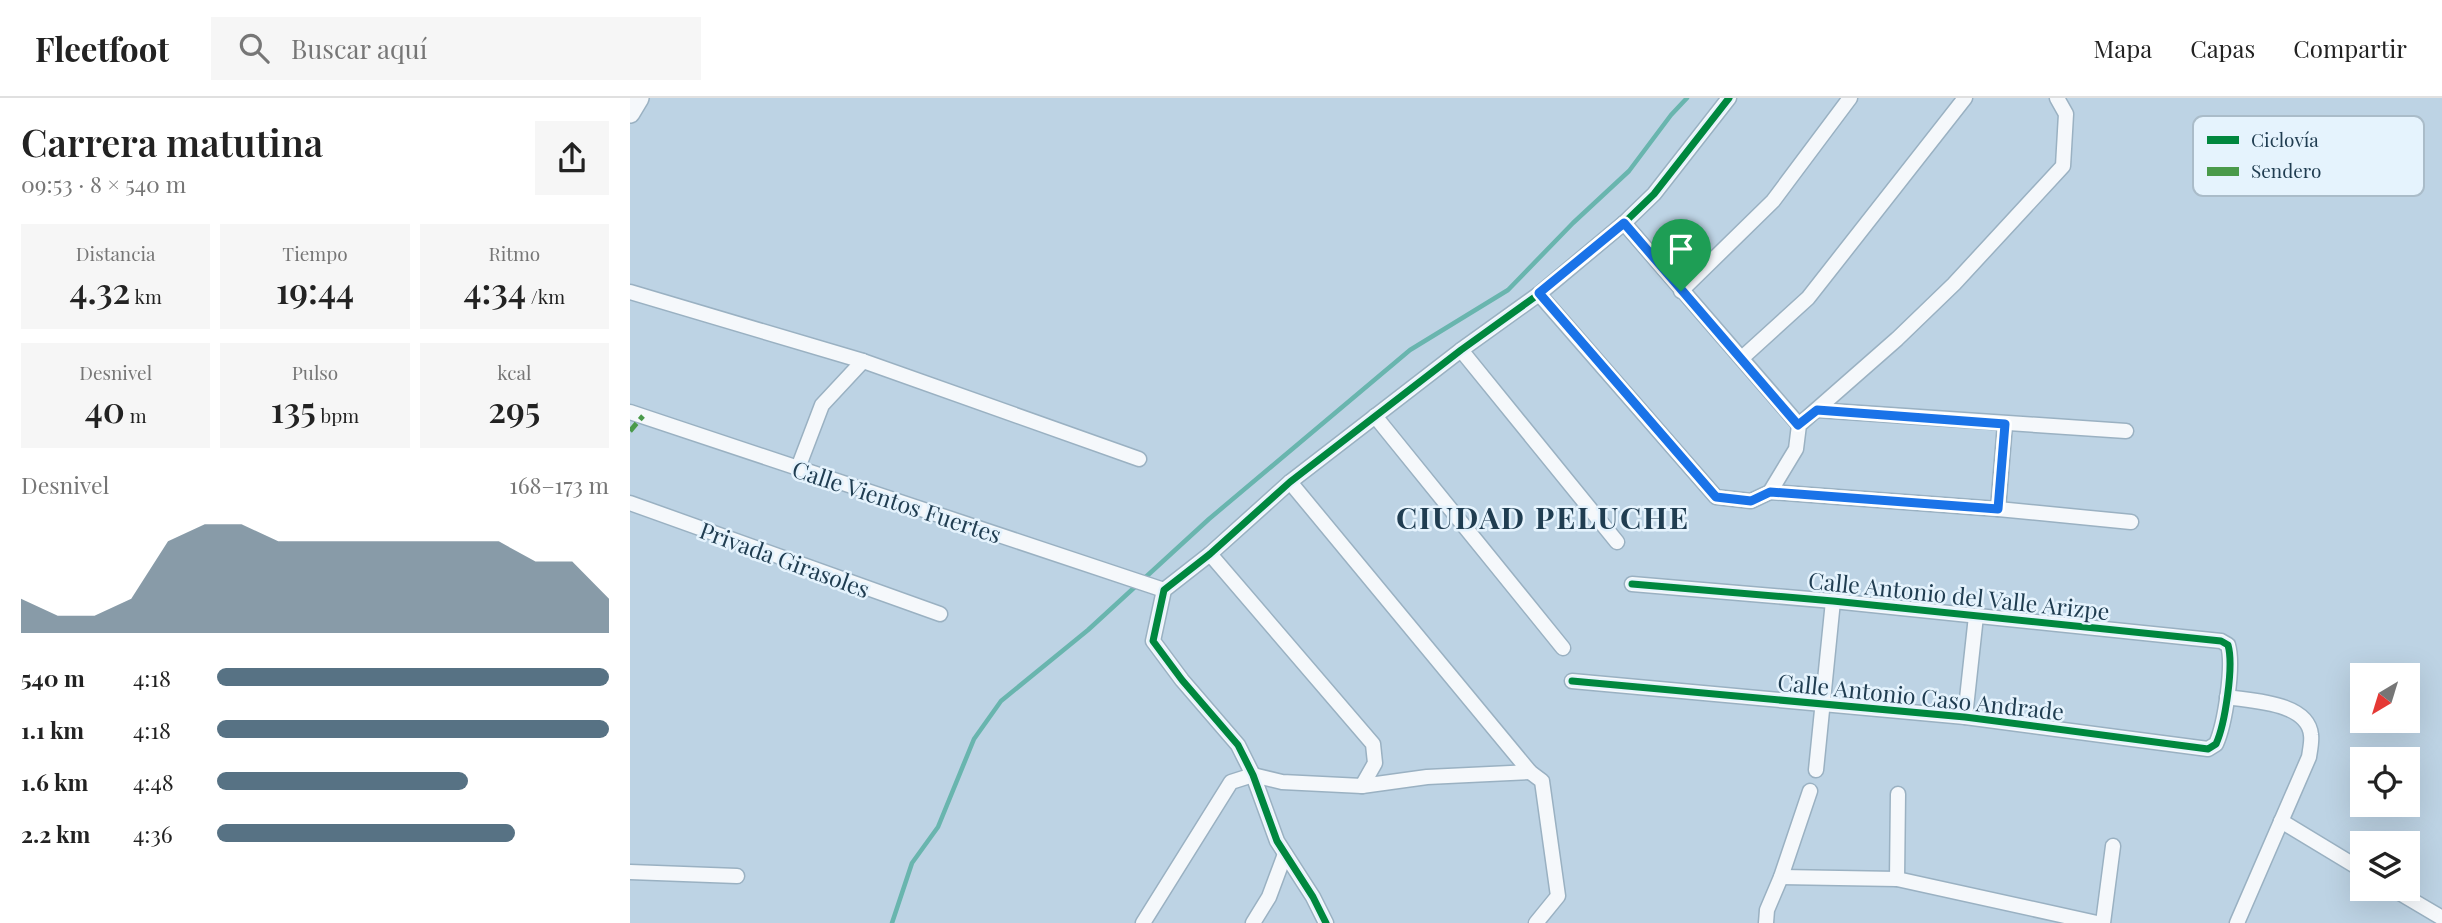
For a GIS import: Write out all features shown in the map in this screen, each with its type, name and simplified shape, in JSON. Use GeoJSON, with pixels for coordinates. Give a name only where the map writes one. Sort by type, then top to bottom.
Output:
{"type":"FeatureCollection","features":[{"type":"Feature","properties":{"kind":"street"},"geometry":{"type":"LineString","coordinates":[[1326,923],[1276,841],[1253,775],[1238,745],[1182,680],[1153,641],[1158,587],[1210,554],[1290,482],[1539,293],[1624,223],[1654,194],[1729,98]]}},
{"type":"Feature","properties":{"kind":"street"},"geometry":{"type":"LineString","coordinates":[[1681,291],[1773,201],[1850,98]]}},
{"type":"Feature","properties":{"kind":"street"},"geometry":{"type":"LineString","coordinates":[[1742,358],[1808,298],[1965,98]]}},
{"type":"Feature","properties":{"kind":"street"},"geometry":{"type":"LineString","coordinates":[[1798,425],[1897,339],[1954,284],[2063,166],[2066,114],[2057,98]]}},
{"type":"Feature","properties":{"kind":"street"},"geometry":{"type":"LineString","coordinates":[[1624,223],[1798,425],[1796,449],[1770,492]]}},
{"type":"Feature","properties":{"kind":"street"},"geometry":{"type":"LineString","coordinates":[[630,292],[863,361],[1139,459]]}},
{"type":"Feature","properties":{"kind":"street"},"geometry":{"type":"LineString","coordinates":[[1539,293],[1716,497],[1751,501],[1770,492],[2131,522]]}},
{"type":"Feature","properties":{"kind":"street"},"geometry":{"type":"LineString","coordinates":[[1461,351],[1617,542]]}},
{"type":"Feature","properties":{"kind":"street"},"geometry":{"type":"LineString","coordinates":[[798,468],[822,405],[863,361]]}},
{"type":"Feature","properties":{"kind":"street"},"geometry":{"type":"LineString","coordinates":[[1817,410],[2126,431]]}},
{"type":"Feature","properties":{"kind":"street","name":"Calle Vientos Fuertes"},"geometry":{"type":"LineString","coordinates":[[630,412],[1158,587]]}},
{"type":"Feature","properties":{"kind":"street"},"geometry":{"type":"LineString","coordinates":[[1375,416],[1563,648]]}},
{"type":"Feature","properties":{"kind":"street"},"geometry":{"type":"LineString","coordinates":[[1998,509],[2005,424]]}},
{"type":"Feature","properties":{"kind":"street"},"geometry":{"type":"LineString","coordinates":[[1290,482],[1530,772],[1542,781],[1558,896],[1536,923]]}},
{"type":"Feature","properties":{"kind":"street","name":"Privada Girasoles"},"geometry":{"type":"LineString","coordinates":[[630,503],[940,614]]}},
{"type":"Feature","properties":{"kind":"street"},"geometry":{"type":"LineString","coordinates":[[1210,554],[1373,744],[1375,763],[1362,786]]}},
{"type":"Feature","properties":{"kind":"street","name":"Calle Antonio del Valle Arizpe"},"geometry":{"type":"LineString","coordinates":[[1632,583],[2221,641],[2228,645],[2230,652],[2227,697]]}},
{"type":"Feature","properties":{"kind":"street"},"geometry":{"type":"LineString","coordinates":[[1816,770],[1833,601]]}},
{"type":"Feature","properties":{"kind":"street"},"geometry":{"type":"LineString","coordinates":[[1965,717],[1976,616]]}},
{"type":"Feature","properties":{"kind":"street","name":"Calle Antonio Caso Andrade"},"geometry":{"type":"LineString","coordinates":[[1573,681],[1965,717],[2208,749],[2216,744],[2220,734],[2227,697]]}},
{"type":"Feature","properties":{"kind":"street"},"geometry":{"type":"LineString","coordinates":[[2227,697],[2272,703],[2298,712],[2311,732],[2309,757],[2237,923]]}},
{"type":"Feature","properties":{"kind":"street"},"geometry":{"type":"LineString","coordinates":[[1144,923],[1231,782],[1253,775],[1282,782],[1362,786],[1427,777],[1530,772]]}},
{"type":"Feature","properties":{"kind":"street"},"geometry":{"type":"LineString","coordinates":[[1766,923],[1767,910],[1782,877],[1810,791]]}},
{"type":"Feature","properties":{"kind":"street"},"geometry":{"type":"LineString","coordinates":[[1897,879],[1898,794]]}},
{"type":"Feature","properties":{"kind":"street"},"geometry":{"type":"LineString","coordinates":[[2281,821],[2350,863]]}},
{"type":"Feature","properties":{"kind":"street"},"geometry":{"type":"LineString","coordinates":[[2103,923],[2113,846]]}},
{"type":"Feature","properties":{"kind":"street"},"geometry":{"type":"LineString","coordinates":[[1254,923],[1269,897],[1285,854]]}},
{"type":"Feature","properties":{"kind":"street"},"geometry":{"type":"LineString","coordinates":[[630,872],[737,876]]}},
{"type":"Feature","properties":{"kind":"street"},"geometry":{"type":"LineString","coordinates":[[1782,877],[1897,879],[2097,923]]}},
{"type":"Feature","properties":{"kind":"street"},"geometry":{"type":"LineString","coordinates":[[2413,901],[2442,918]]}},
{"type":"Feature","properties":{"kind":"waterway"},"geometry":{"type":"LineString","coordinates":[[892,923],[912,863],[938,827],[974,739],[1001,701],[1088,630],[1209,519],[1410,350],[1508,290],[1573,223],[1629,171],[1687,98]]}},
{"type":"Feature","properties":{"kind":"marked path"},"geometry":{"type":"LineString","coordinates":[[630,431],[643,416]]}},
{"type":"Feature","properties":{"kind":"cycle path"},"geometry":{"type":"LineString","coordinates":[[1326,923],[1313,897],[1277,841],[1253,775],[1238,745],[1182,680],[1153,641],[1164,590],[1210,554],[1290,482],[1461,350],[1539,294],[1624,223],[1654,194],[1729,98]]}},
{"type":"Feature","properties":{"kind":"cycle path"},"geometry":{"type":"LineString","coordinates":[[1572,681],[1965,717],[2208,749],[2216,744],[2223,723],[2228,695],[2230,654],[2228,645],[2221,641],[1833,601],[1632,584]]}},
{"type":"Feature","properties":{"kind":"district","name":"CIUDAD PELUCHE"},"geometry":{"type":"Point","coordinates":[1543,517]}},
{"type":"Feature","properties":{"kind":"route"},"geometry":{"type":"LineString","coordinates":[[1624,223],[1681,291],[1798,425],[1817,410],[2005,424],[1998,509],[1770,492],[1751,501],[1716,497],[1539,293],[1624,223]]}}]}
